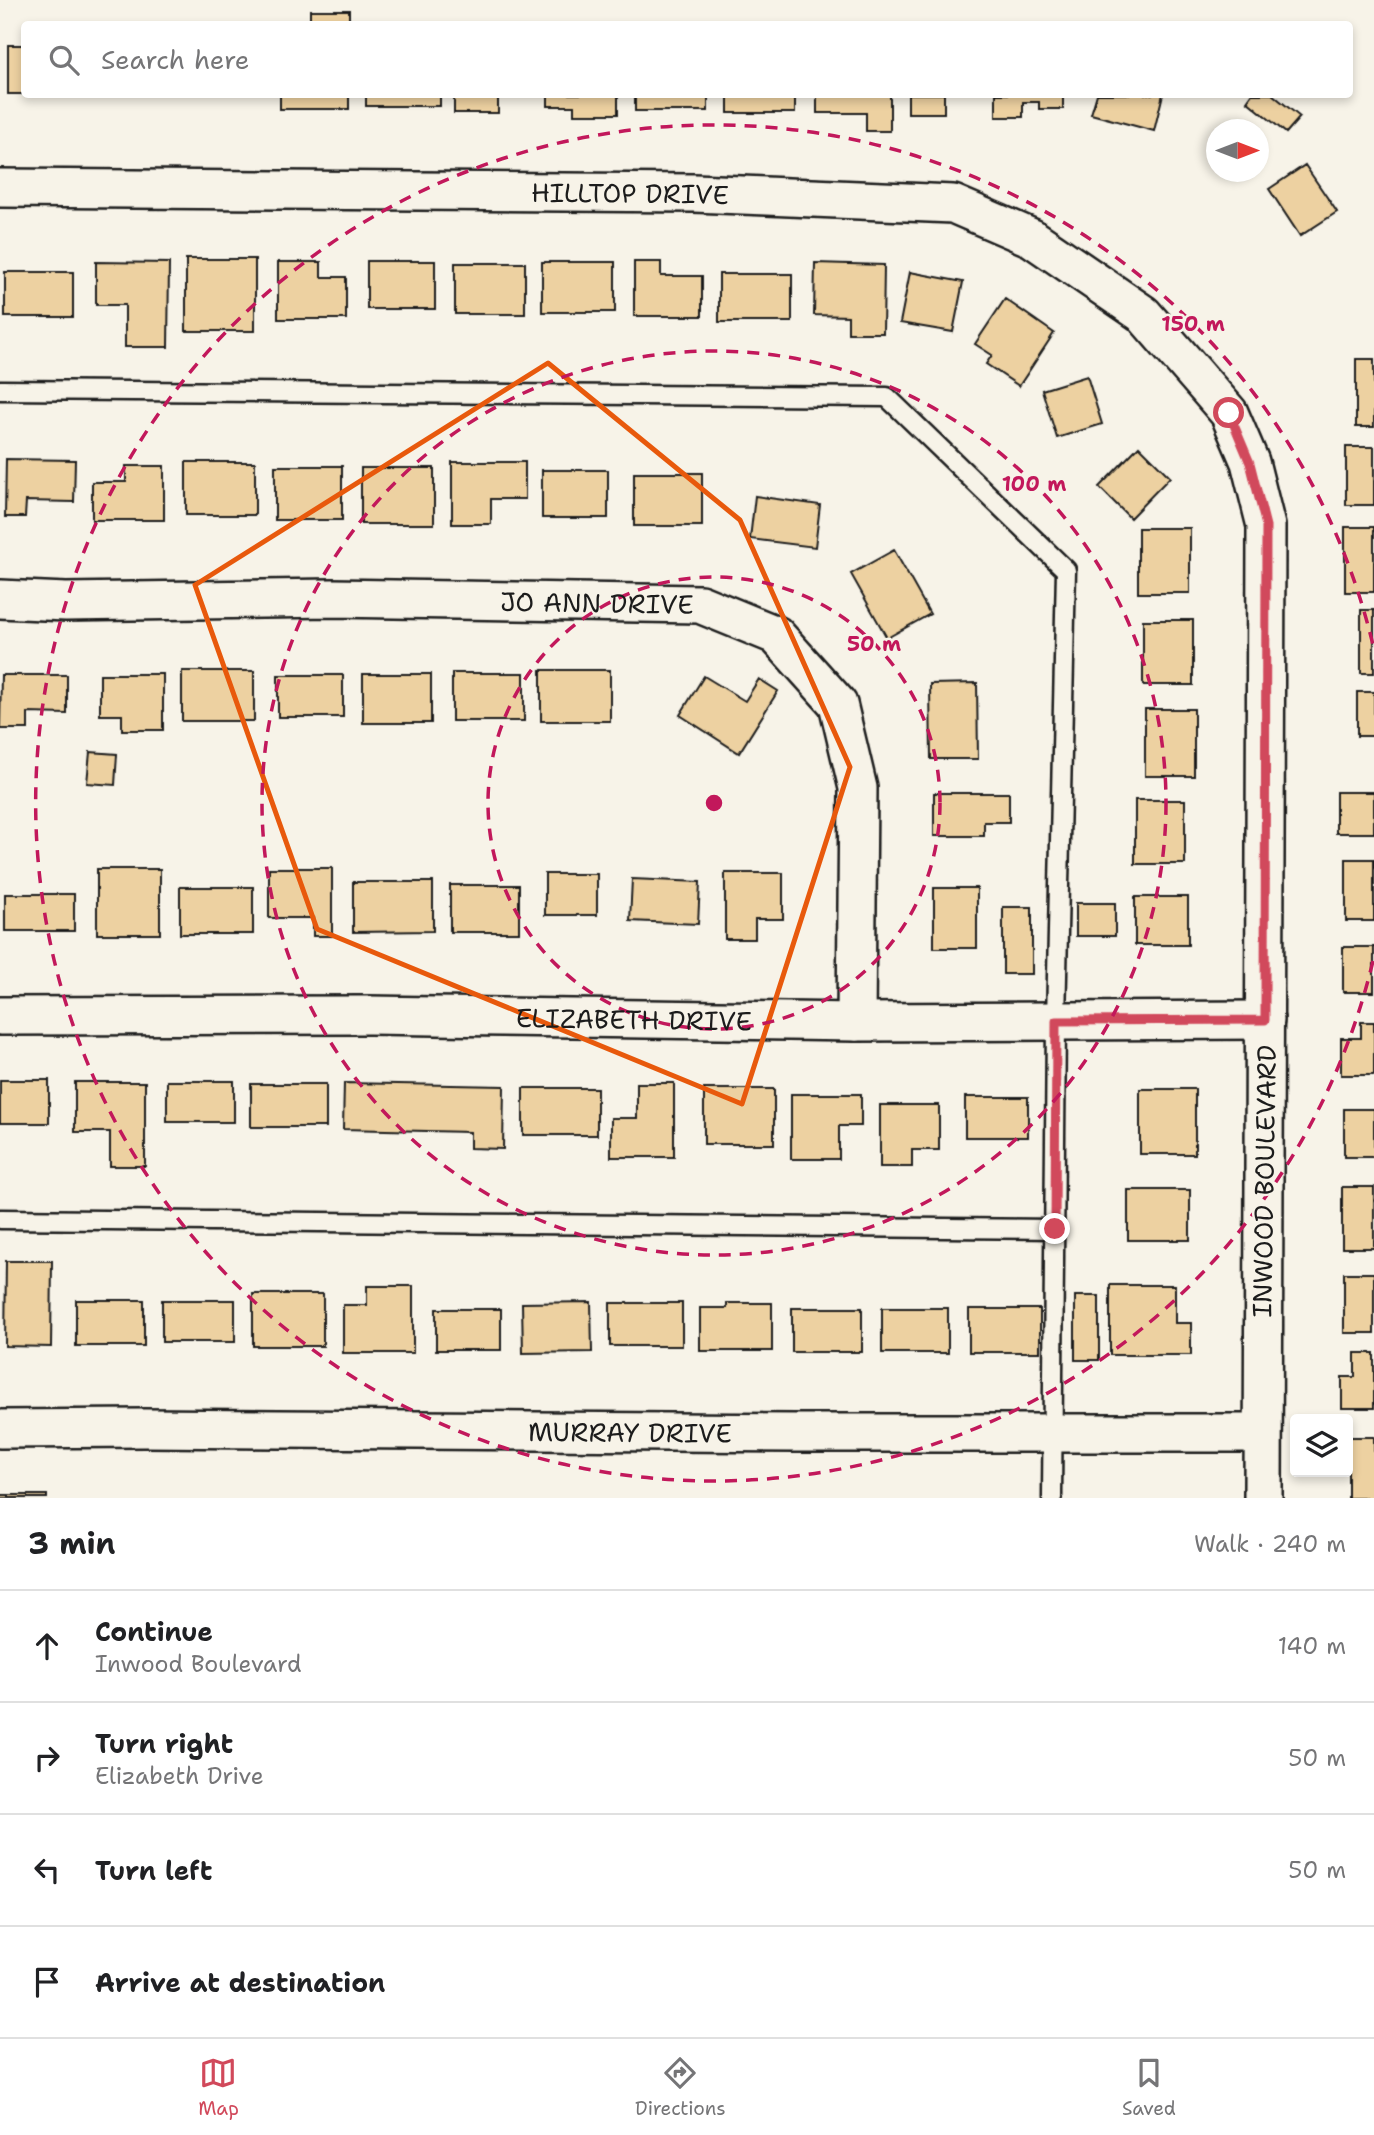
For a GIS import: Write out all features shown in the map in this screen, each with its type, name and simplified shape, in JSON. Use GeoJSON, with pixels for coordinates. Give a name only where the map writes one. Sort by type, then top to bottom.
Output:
{"type":"FeatureCollection","features":[{"type":"Feature","properties":{"kind":"street","name":"HILLTOP DRIVE"},"geometry":{"type":"LineString","coordinates":[[0,188],[694,193],[954,204],[1032,238],[1143,314],[1199,377]]}},
{"type":"Feature","properties":{"kind":"street","name":"INWOOD BOULEVARD"},"geometry":{"type":"LineString","coordinates":[[1199,377],[1229,413],[1250,463],[1266,526],[1262,1498]]}},
{"type":"Feature","properties":{"kind":"street","name":"JO ANN DRIVE"},"geometry":{"type":"LineString","coordinates":[[0,599],[66,602],[332,598],[700,604],[776,635],[838,704],[858,788],[856,1022]]}},
{"type":"Feature","properties":{"kind":"street","name":"ELIZABETH DRIVE"},"geometry":{"type":"LineString","coordinates":[[0,1016],[369,1015],[856,1022],[1265,1020]]}},
{"type":"Feature","properties":{"kind":"street","name":"MURRAY DRIVE"},"geometry":{"type":"LineString","coordinates":[[0,1429],[1261,1433]]}},
{"type":"Feature","properties":{"kind":"lane"},"geometry":{"type":"LineString","coordinates":[[0,390],[887,397],[1066,570],[1056,1021],[1052,1498]]}},
{"type":"Feature","properties":{"kind":"lane"},"geometry":{"type":"LineString","coordinates":[[0,1219],[1055,1229]]}},
{"type":"Feature","properties":{"kind":"highlighted area"},"geometry":{"type":"Polygon","coordinates":[[[548,363],[740,520],[850,767],[742,1104],[317,929],[195,585],[548,363]]]}},
{"type":"Feature","properties":{"kind":"building"},"geometry":{"type":"Polygon","coordinates":[[[310,10],[349,10],[349,21],[310,21],[310,10]]]}},
{"type":"Feature","properties":{"kind":"building"},"geometry":{"type":"Polygon","coordinates":[[[8,45],[21,45],[21,94],[8,94],[8,45]]]}},
{"type":"Feature","properties":{"kind":"building"},"geometry":{"type":"Polygon","coordinates":[[[280,98],[349,98],[349,109],[280,109],[280,98]]]}},
{"type":"Feature","properties":{"kind":"building"},"geometry":{"type":"Polygon","coordinates":[[[366,98],[440,98],[440,106],[366,106],[366,98]]]}},
{"type":"Feature","properties":{"kind":"building"},"geometry":{"type":"Polygon","coordinates":[[[454,98],[498,98],[498,113],[454,113],[454,98]]]}},
{"type":"Feature","properties":{"kind":"building"},"geometry":{"type":"Polygon","coordinates":[[[548,98],[618,98],[618,114],[574,114],[574,106],[548,106],[548,98]]]}},
{"type":"Feature","properties":{"kind":"building"},"geometry":{"type":"Polygon","coordinates":[[[635,98],[708,98],[708,111],[635,111],[635,98]]]}},
{"type":"Feature","properties":{"kind":"building"},"geometry":{"type":"Polygon","coordinates":[[[728,98],[795,98],[795,113],[728,113],[728,98]]]}},
{"type":"Feature","properties":{"kind":"building"},"geometry":{"type":"Polygon","coordinates":[[[817,98],[890,98],[890,131],[866,131],[866,113],[817,113],[817,98]]]}},
{"type":"Feature","properties":{"kind":"building"},"geometry":{"type":"Polygon","coordinates":[[[908,98],[944,98],[944,113],[908,113],[908,98]]]}},
{"type":"Feature","properties":{"kind":"building"},"geometry":{"type":"Polygon","coordinates":[[[996,98],[1063,98],[1063,109],[1039,109],[1039,102],[1023,102],[1023,117],[996,117],[996,98]]]}},
{"type":"Feature","properties":{"kind":"building"},"geometry":{"type":"Polygon","coordinates":[[[1096,98],[1162,98],[1154,131],[1091,114],[1096,98]]]}},
{"type":"Feature","properties":{"kind":"building"},"geometry":{"type":"Polygon","coordinates":[[[1249,98],[1277,98],[1300,117],[1286,133],[1247,101],[1249,98]]]}},
{"type":"Feature","properties":{"kind":"building"},"geometry":{"type":"Polygon","coordinates":[[[1305,165],[1337,212],[1300,236],[1269,189],[1305,165]]]}},
{"type":"Feature","properties":{"kind":"building"},"geometry":{"type":"Polygon","coordinates":[[[186,259],[255,259],[255,331],[186,331],[186,259]]]}},
{"type":"Feature","properties":{"kind":"building"},"geometry":{"type":"Polygon","coordinates":[[[367,261],[435,261],[435,309],[367,309],[367,261]]]}},
{"type":"Feature","properties":{"kind":"building"},"geometry":{"type":"Polygon","coordinates":[[[96,262],[169,263],[168,347],[125,347],[125,305],[96,305],[96,262]]]}},
{"type":"Feature","properties":{"kind":"building"},"geometry":{"type":"Polygon","coordinates":[[[278,262],[321,262],[321,277],[346,277],[346,319],[278,319],[278,262]]]}},
{"type":"Feature","properties":{"kind":"building"},"geometry":{"type":"Polygon","coordinates":[[[542,262],[615,262],[615,312],[542,312],[542,262]]]}},
{"type":"Feature","properties":{"kind":"building"},"geometry":{"type":"Polygon","coordinates":[[[634,262],[661,262],[661,276],[702,276],[702,316],[634,316],[634,262]]]}},
{"type":"Feature","properties":{"kind":"building"},"geometry":{"type":"Polygon","coordinates":[[[455,263],[525,263],[525,314],[455,314],[455,263]]]}},
{"type":"Feature","properties":{"kind":"building"},"geometry":{"type":"Polygon","coordinates":[[[815,263],[884,265],[883,333],[848,333],[848,316],[814,315],[815,263]]]}},
{"type":"Feature","properties":{"kind":"building"},"geometry":{"type":"Polygon","coordinates":[[[5,272],[73,272],[73,317],[5,317],[5,272]]]}},
{"type":"Feature","properties":{"kind":"building"},"geometry":{"type":"Polygon","coordinates":[[[910,272],[963,282],[953,332],[900,323],[910,272]]]}},
{"type":"Feature","properties":{"kind":"building"},"geometry":{"type":"Polygon","coordinates":[[[719,274],[792,274],[792,322],[719,322],[719,274]]]}},
{"type":"Feature","properties":{"kind":"building"},"geometry":{"type":"Polygon","coordinates":[[[1005,299],[1054,333],[1019,386],[986,364],[992,355],[975,344],[1005,299]]]}},
{"type":"Feature","properties":{"kind":"building"},"geometry":{"type":"Polygon","coordinates":[[[1356,359],[1374,359],[1374,427],[1356,427],[1356,359]]]}},
{"type":"Feature","properties":{"kind":"building"},"geometry":{"type":"Polygon","coordinates":[[[1087,376],[1102,424],[1057,438],[1042,390],[1087,376]]]}},
{"type":"Feature","properties":{"kind":"building"},"geometry":{"type":"Polygon","coordinates":[[[1139,446],[1170,477],[1130,518],[1099,487],[1139,446]]]}},
{"type":"Feature","properties":{"kind":"building"},"geometry":{"type":"Polygon","coordinates":[[[1346,447],[1374,447],[1374,505],[1346,505],[1346,447]]]}},
{"type":"Feature","properties":{"kind":"building"},"geometry":{"type":"Polygon","coordinates":[[[6,459],[75,460],[74,502],[26,501],[25,517],[5,517],[6,459]]]}},
{"type":"Feature","properties":{"kind":"building"},"geometry":{"type":"Polygon","coordinates":[[[186,462],[255,462],[255,515],[186,515],[186,462]]]}},
{"type":"Feature","properties":{"kind":"building"},"geometry":{"type":"Polygon","coordinates":[[[452,462],[525,462],[525,499],[491,499],[491,524],[452,524],[452,462]]]}},
{"type":"Feature","properties":{"kind":"building"},"geometry":{"type":"Polygon","coordinates":[[[126,466],[164,466],[164,520],[92,520],[92,482],[126,482],[126,466]]]}},
{"type":"Feature","properties":{"kind":"building"},"geometry":{"type":"Polygon","coordinates":[[[275,466],[342,466],[342,520],[275,520],[275,466]]]}},
{"type":"Feature","properties":{"kind":"building"},"geometry":{"type":"Polygon","coordinates":[[[361,468],[434,468],[434,524],[361,524],[361,468]]]}},
{"type":"Feature","properties":{"kind":"building"},"geometry":{"type":"Polygon","coordinates":[[[542,470],[608,470],[608,518],[542,518],[542,470]]]}},
{"type":"Feature","properties":{"kind":"building"},"geometry":{"type":"Polygon","coordinates":[[[634,473],[702,473],[702,526],[634,526],[634,473]]]}},
{"type":"Feature","properties":{"kind":"building"},"geometry":{"type":"Polygon","coordinates":[[[755,496],[820,505],[815,547],[750,539],[755,496]]]}},
{"type":"Feature","properties":{"kind":"building"},"geometry":{"type":"Polygon","coordinates":[[[1345,527],[1374,527],[1374,592],[1345,592],[1345,527]]]}},
{"type":"Feature","properties":{"kind":"building"},"geometry":{"type":"Polygon","coordinates":[[[1138,528],[1190,528],[1190,593],[1138,593],[1138,528]]]}},
{"type":"Feature","properties":{"kind":"building"},"geometry":{"type":"Polygon","coordinates":[[[894,550],[930,614],[887,638],[851,574],[894,550]]]}},
{"type":"Feature","properties":{"kind":"building"},"geometry":{"type":"Polygon","coordinates":[[[1361,610],[1374,610],[1374,673],[1361,673],[1361,610]]]}},
{"type":"Feature","properties":{"kind":"building"},"geometry":{"type":"Polygon","coordinates":[[[1143,620],[1193,620],[1193,685],[1143,685],[1143,620]]]}},
{"type":"Feature","properties":{"kind":"building"},"geometry":{"type":"Polygon","coordinates":[[[541,670],[610,670],[610,721],[541,721],[541,670]]]}},
{"type":"Feature","properties":{"kind":"building"},"geometry":{"type":"Polygon","coordinates":[[[182,671],[254,671],[254,721],[182,721],[182,671]]]}},
{"type":"Feature","properties":{"kind":"building"},"geometry":{"type":"Polygon","coordinates":[[[452,673],[524,673],[524,721],[452,721],[452,673]]]}},
{"type":"Feature","properties":{"kind":"building"},"geometry":{"type":"Polygon","coordinates":[[[100,674],[163,674],[163,730],[122,730],[122,715],[100,715],[100,674]]]}},
{"type":"Feature","properties":{"kind":"building"},"geometry":{"type":"Polygon","coordinates":[[[363,674],[431,674],[431,723],[363,723],[363,674]]]}},
{"type":"Feature","properties":{"kind":"building"},"geometry":{"type":"Polygon","coordinates":[[[1,675],[67,675],[67,714],[28,713],[28,729],[0,729],[1,675]]]}},
{"type":"Feature","properties":{"kind":"building"},"geometry":{"type":"Polygon","coordinates":[[[278,675],[343,675],[343,717],[278,717],[278,675]]]}},
{"type":"Feature","properties":{"kind":"building"},"geometry":{"type":"Polygon","coordinates":[[[704,676],[745,701],[759,679],[778,691],[739,753],[680,715],[704,676]]]}},
{"type":"Feature","properties":{"kind":"building"},"geometry":{"type":"Polygon","coordinates":[[[977,683],[978,759],[931,759],[930,684],[977,683]]]}},
{"type":"Feature","properties":{"kind":"building"},"geometry":{"type":"Polygon","coordinates":[[[1357,692],[1374,692],[1374,736],[1357,736],[1357,692]]]}},
{"type":"Feature","properties":{"kind":"building"},"geometry":{"type":"Polygon","coordinates":[[[1145,709],[1194,709],[1194,776],[1145,776],[1145,709]]]}},
{"type":"Feature","properties":{"kind":"building"},"geometry":{"type":"Polygon","coordinates":[[[90,752],[117,754],[115,785],[87,783],[90,752]]]}},
{"type":"Feature","properties":{"kind":"building"},"geometry":{"type":"Polygon","coordinates":[[[1336,792],[1374,792],[1374,833],[1336,833],[1336,792]]]}},
{"type":"Feature","properties":{"kind":"building"},"geometry":{"type":"Polygon","coordinates":[[[934,793],[1009,793],[1009,822],[984,822],[984,836],[934,836],[934,793]]]}},
{"type":"Feature","properties":{"kind":"building"},"geometry":{"type":"Polygon","coordinates":[[[1135,800],[1185,800],[1185,864],[1135,864],[1135,800]]]}},
{"type":"Feature","properties":{"kind":"building"},"geometry":{"type":"Polygon","coordinates":[[[1346,859],[1374,859],[1374,921],[1346,921],[1346,859]]]}},
{"type":"Feature","properties":{"kind":"building"},"geometry":{"type":"Polygon","coordinates":[[[269,868],[332,868],[332,936],[313,936],[313,918],[269,918],[269,868]]]}},
{"type":"Feature","properties":{"kind":"building"},"geometry":{"type":"Polygon","coordinates":[[[97,869],[160,869],[160,934],[97,934],[97,869]]]}},
{"type":"Feature","properties":{"kind":"building"},"geometry":{"type":"Polygon","coordinates":[[[725,873],[783,873],[783,919],[755,919],[755,939],[725,939],[725,873]]]}},
{"type":"Feature","properties":{"kind":"building"},"geometry":{"type":"Polygon","coordinates":[[[545,874],[597,874],[597,915],[545,915],[545,874]]]}},
{"type":"Feature","properties":{"kind":"building"},"geometry":{"type":"Polygon","coordinates":[[[632,879],[700,882],[698,924],[630,921],[632,879]]]}},
{"type":"Feature","properties":{"kind":"building"},"geometry":{"type":"Polygon","coordinates":[[[353,882],[433,882],[433,931],[353,932],[353,882]]]}},
{"type":"Feature","properties":{"kind":"building"},"geometry":{"type":"Polygon","coordinates":[[[450,885],[519,885],[519,932],[450,932],[450,885]]]}},
{"type":"Feature","properties":{"kind":"building"},"geometry":{"type":"Polygon","coordinates":[[[180,887],[253,887],[253,934],[180,934],[180,887]]]}},
{"type":"Feature","properties":{"kind":"building"},"geometry":{"type":"Polygon","coordinates":[[[934,888],[977,888],[977,948],[934,948],[934,888]]]}},
{"type":"Feature","properties":{"kind":"building"},"geometry":{"type":"Polygon","coordinates":[[[5,894],[74,894],[74,931],[5,931],[5,894]]]}},
{"type":"Feature","properties":{"kind":"building"},"geometry":{"type":"Polygon","coordinates":[[[1135,897],[1188,897],[1188,945],[1135,945],[1135,897]]]}},
{"type":"Feature","properties":{"kind":"building"},"geometry":{"type":"Polygon","coordinates":[[[1076,903],[1115,903],[1115,936],[1076,936],[1076,903]]]}},
{"type":"Feature","properties":{"kind":"building"},"geometry":{"type":"Polygon","coordinates":[[[1003,907],[1032,907],[1032,974],[1003,974],[1003,907]]]}},
{"type":"Feature","properties":{"kind":"building"},"geometry":{"type":"Polygon","coordinates":[[[1343,947],[1374,947],[1374,992],[1343,992],[1343,947]]]}},
{"type":"Feature","properties":{"kind":"building"},"geometry":{"type":"Polygon","coordinates":[[[1361,1022],[1374,1022],[1374,1075],[1341,1075],[1341,1038],[1361,1038],[1361,1022]]]}},
{"type":"Feature","properties":{"kind":"building"},"geometry":{"type":"Polygon","coordinates":[[[0,1080],[49,1080],[49,1123],[0,1123],[0,1080]]]}},
{"type":"Feature","properties":{"kind":"building"},"geometry":{"type":"Polygon","coordinates":[[[167,1081],[234,1081],[234,1122],[167,1122],[167,1081]]]}},
{"type":"Feature","properties":{"kind":"building"},"geometry":{"type":"Polygon","coordinates":[[[75,1082],[145,1082],[145,1166],[110,1166],[110,1132],[75,1132],[75,1082]]]}},
{"type":"Feature","properties":{"kind":"building"},"geometry":{"type":"Polygon","coordinates":[[[344,1083],[504,1086],[503,1149],[470,1148],[470,1132],[343,1129],[344,1083]]]}},
{"type":"Feature","properties":{"kind":"building"},"geometry":{"type":"Polygon","coordinates":[[[637,1083],[674,1083],[674,1157],[611,1157],[611,1118],[637,1118],[637,1083]]]}},
{"type":"Feature","properties":{"kind":"building"},"geometry":{"type":"Polygon","coordinates":[[[251,1084],[326,1084],[326,1127],[251,1127],[251,1084]]]}},
{"type":"Feature","properties":{"kind":"building"},"geometry":{"type":"Polygon","coordinates":[[[523,1088],[597,1088],[597,1135],[523,1135],[523,1088]]]}},
{"type":"Feature","properties":{"kind":"building"},"geometry":{"type":"Polygon","coordinates":[[[704,1089],[774,1089],[774,1144],[704,1144],[704,1089]]]}},
{"type":"Feature","properties":{"kind":"building"},"geometry":{"type":"Polygon","coordinates":[[[1140,1089],[1195,1089],[1195,1154],[1140,1154],[1140,1089]]]}},
{"type":"Feature","properties":{"kind":"building"},"geometry":{"type":"Polygon","coordinates":[[[791,1094],[861,1094],[861,1126],[839,1126],[839,1159],[791,1159],[791,1094]]]}},
{"type":"Feature","properties":{"kind":"building"},"geometry":{"type":"Polygon","coordinates":[[[965,1097],[1028,1097],[1028,1137],[965,1137],[965,1097]]]}},
{"type":"Feature","properties":{"kind":"building"},"geometry":{"type":"Polygon","coordinates":[[[880,1105],[939,1105],[939,1150],[912,1150],[912,1167],[880,1167],[880,1105]]]}},
{"type":"Feature","properties":{"kind":"building"},"geometry":{"type":"Polygon","coordinates":[[[1344,1109],[1374,1109],[1374,1157],[1344,1157],[1344,1109]]]}},
{"type":"Feature","properties":{"kind":"building"},"geometry":{"type":"Polygon","coordinates":[[[1342,1187],[1374,1187],[1374,1248],[1342,1248],[1342,1187]]]}},
{"type":"Feature","properties":{"kind":"building"},"geometry":{"type":"Polygon","coordinates":[[[1128,1190],[1190,1190],[1190,1240],[1128,1240],[1128,1190]]]}},
{"type":"Feature","properties":{"kind":"building"},"geometry":{"type":"Polygon","coordinates":[[[6,1261],[52,1261],[51,1347],[5,1346],[6,1261]]]}},
{"type":"Feature","properties":{"kind":"building"},"geometry":{"type":"Polygon","coordinates":[[[1344,1273],[1374,1273],[1374,1333],[1344,1333],[1344,1273]]]}},
{"type":"Feature","properties":{"kind":"building"},"geometry":{"type":"Polygon","coordinates":[[[1110,1285],[1175,1285],[1175,1323],[1191,1323],[1191,1355],[1110,1355],[1110,1285]]]}},
{"type":"Feature","properties":{"kind":"building"},"geometry":{"type":"Polygon","coordinates":[[[367,1286],[413,1286],[413,1353],[343,1353],[343,1305],[367,1305],[367,1286]]]}},
{"type":"Feature","properties":{"kind":"building"},"geometry":{"type":"Polygon","coordinates":[[[253,1294],[323,1294],[323,1346],[253,1346],[253,1294]]]}},
{"type":"Feature","properties":{"kind":"building"},"geometry":{"type":"Polygon","coordinates":[[[1075,1296],[1099,1296],[1099,1360],[1075,1360],[1075,1296]]]}},
{"type":"Feature","properties":{"kind":"building"},"geometry":{"type":"Polygon","coordinates":[[[76,1300],[144,1300],[144,1346],[76,1346],[76,1300]]]}},
{"type":"Feature","properties":{"kind":"building"},"geometry":{"type":"Polygon","coordinates":[[[162,1300],[235,1300],[235,1342],[162,1342],[162,1300]]]}},
{"type":"Feature","properties":{"kind":"building"},"geometry":{"type":"Polygon","coordinates":[[[591,1302],[592,1352],[523,1353],[522,1303],[591,1302]]]}},
{"type":"Feature","properties":{"kind":"building"},"geometry":{"type":"Polygon","coordinates":[[[610,1303],[682,1303],[682,1346],[610,1346],[610,1303]]]}},
{"type":"Feature","properties":{"kind":"building"},"geometry":{"type":"Polygon","coordinates":[[[727,1303],[772,1303],[772,1351],[700,1351],[700,1308],[727,1308],[727,1303]]]}},
{"type":"Feature","properties":{"kind":"building"},"geometry":{"type":"Polygon","coordinates":[[[792,1308],[862,1308],[862,1352],[792,1352],[792,1308]]]}},
{"type":"Feature","properties":{"kind":"building"},"geometry":{"type":"Polygon","coordinates":[[[882,1308],[948,1308],[948,1353],[882,1353],[882,1308]]]}},
{"type":"Feature","properties":{"kind":"building"},"geometry":{"type":"Polygon","coordinates":[[[436,1309],[501,1309],[501,1350],[436,1350],[436,1309]]]}},
{"type":"Feature","properties":{"kind":"building"},"geometry":{"type":"Polygon","coordinates":[[[969,1309],[1040,1309],[1040,1352],[969,1352],[969,1309]]]}},
{"type":"Feature","properties":{"kind":"building"},"geometry":{"type":"Polygon","coordinates":[[[1355,1353],[1374,1353],[1374,1408],[1342,1408],[1342,1377],[1355,1377],[1355,1353]]]}},
{"type":"Feature","properties":{"kind":"building"},"geometry":{"type":"Polygon","coordinates":[[[1353,1437],[1374,1437],[1374,1498],[1348,1498],[1348,1477],[1353,1477],[1353,1437]]]}},
{"type":"Feature","properties":{"kind":"building"},"geometry":{"type":"Polygon","coordinates":[[[0,1495],[47,1495],[47,1498],[0,1498],[0,1495]]]}},
{"type":"Feature","properties":{"kind":"route"},"geometry":{"type":"LineString","coordinates":[[1055,1229],[1056,1021],[1265,1020],[1266,526],[1250,463],[1229,413]]}}]}
